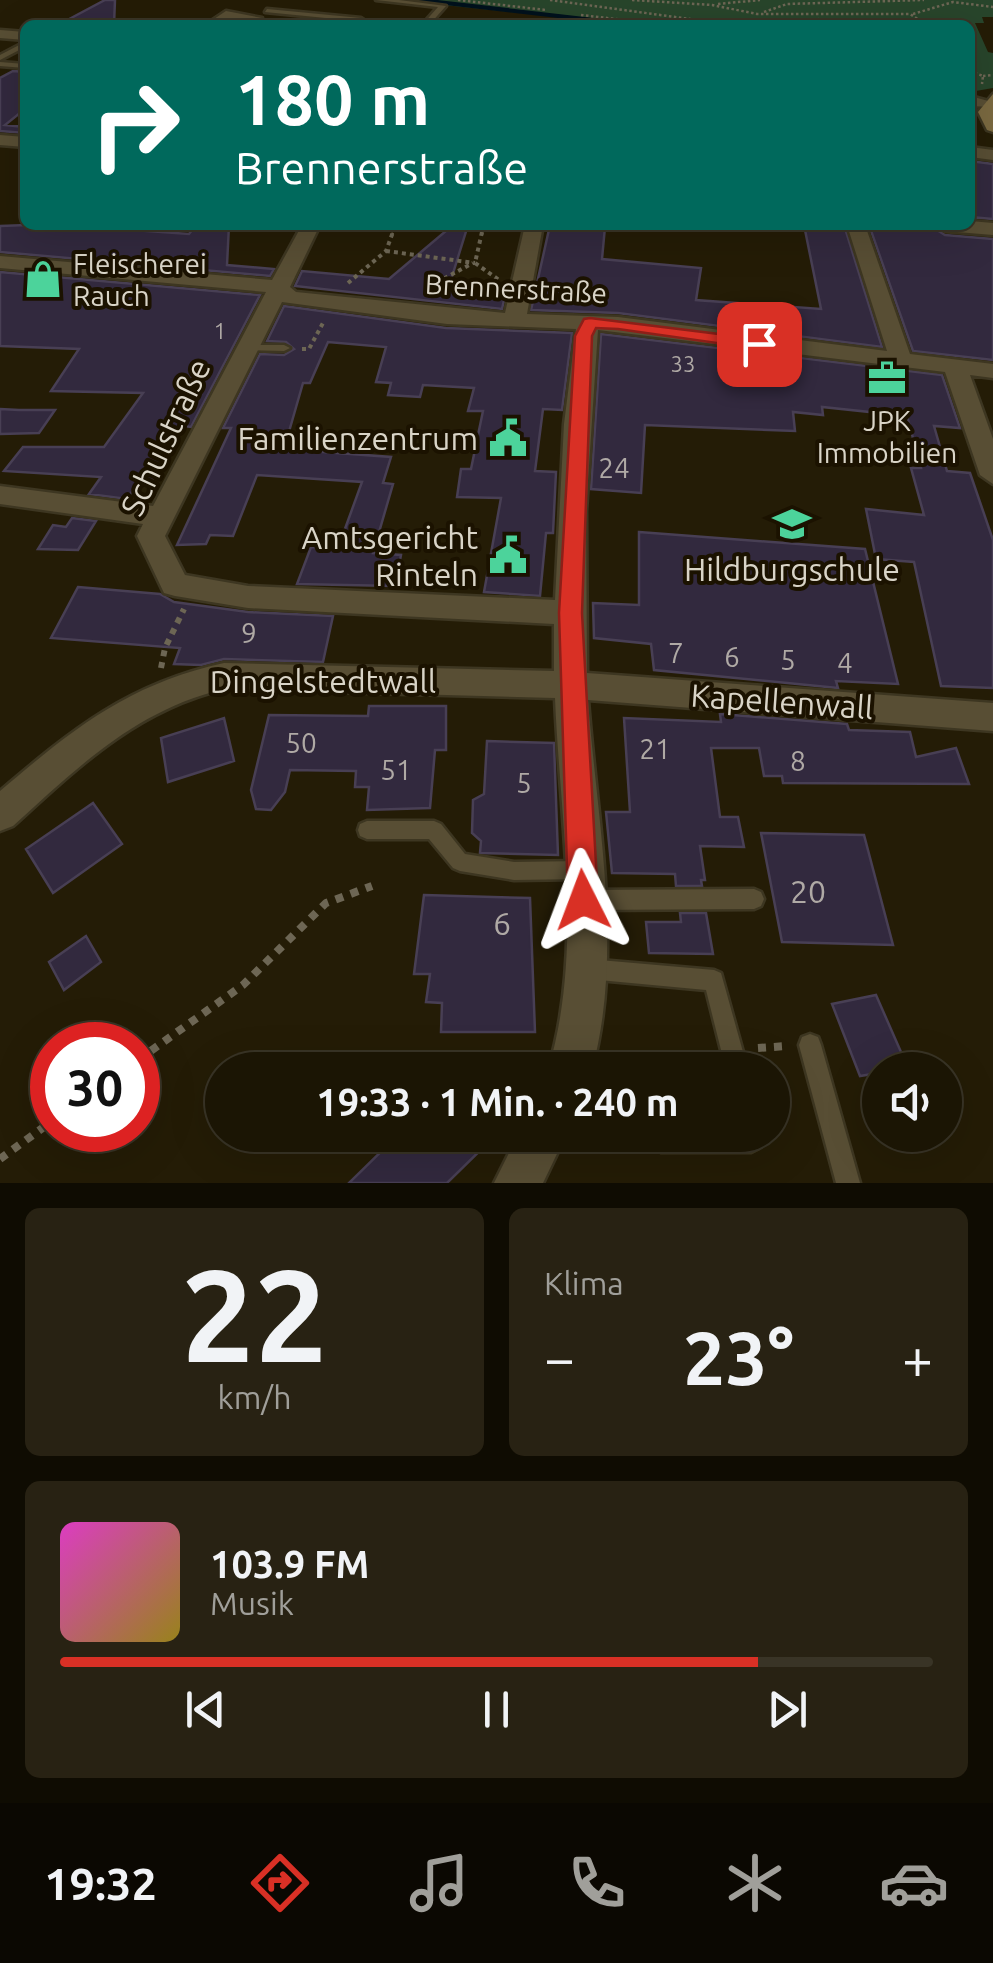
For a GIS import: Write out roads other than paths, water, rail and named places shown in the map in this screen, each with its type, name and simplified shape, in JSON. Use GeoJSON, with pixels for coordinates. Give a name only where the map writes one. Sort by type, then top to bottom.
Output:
{"type":"FeatureCollection","features":[{"type":"Feature","properties":{"kind":"main road"},"geometry":{"type":"LineString","coordinates":[[983,102],[993,127]]}},
{"type":"Feature","properties":{"kind":"street"},"geometry":{"type":"LineString","coordinates":[[218,20],[226,15],[256,18]]}},
{"type":"Feature","properties":{"kind":"street","name":"Schulstraße"},"geometry":{"type":"LineString","coordinates":[[308,230],[152,536],[175,585],[248,596],[456,600],[570,613]]}},
{"type":"Feature","properties":{"kind":"street"},"geometry":{"type":"LineString","coordinates":[[514,318],[533,230]]}},
{"type":"Feature","properties":{"kind":"street"},"geometry":{"type":"LineString","coordinates":[[858,230],[901,360]]}},
{"type":"Feature","properties":{"kind":"street","name":"Brennerstraße"},"geometry":{"type":"LineString","coordinates":[[0,262],[278,287],[290,298],[430,315],[590,323],[993,371]]}},
{"type":"Feature","properties":{"kind":"street"},"geometry":{"type":"LineString","coordinates":[[578,1052],[583,1040],[584,968],[570,613],[575,440],[583,336],[590,323]]}},
{"type":"Feature","properties":{"kind":"street"},"geometry":{"type":"LineString","coordinates":[[956,367],[993,475]]}},
{"type":"Feature","properties":{"kind":"street"},"geometry":{"type":"LineString","coordinates":[[0,495],[161,517]]}},
{"type":"Feature","properties":{"kind":"street","name":"Dingelstedtwall"},"geometry":{"type":"LineString","coordinates":[[0,814],[111,719],[156,692],[224,676],[571,684]]}},
{"type":"Feature","properties":{"kind":"street","name":"Kapellenwall"},"geometry":{"type":"LineString","coordinates":[[571,684],[993,717]]}},
{"type":"Feature","properties":{"kind":"street"},"geometry":{"type":"LineString","coordinates":[[518,1183],[534,1152]]}},
{"type":"Feature","properties":{"kind":"lane"},"geometry":{"type":"LineString","coordinates":[[256,18],[284,0]]}},
{"type":"Feature","properties":{"kind":"lane"},"geometry":{"type":"LineString","coordinates":[[379,0],[443,6],[430,20]]}},
{"type":"Feature","properties":{"kind":"lane"},"geometry":{"type":"LineString","coordinates":[[256,18],[361,20]]}},
{"type":"Feature","properties":{"kind":"lane"},"geometry":{"type":"LineString","coordinates":[[246,348],[284,348]]}},
{"type":"Feature","properties":{"kind":"lane"},"geometry":{"type":"LineString","coordinates":[[367,830],[434,830],[460,862],[582,885],[754,899]]}},
{"type":"Feature","properties":{"kind":"lane"},"geometry":{"type":"LineString","coordinates":[[584,968],[714,980],[734,1052]]}},
{"type":"Feature","properties":{"kind":"lane"},"geometry":{"type":"LineString","coordinates":[[810,1045],[848,1183]]}},
{"type":"Feature","properties":{"kind":"waterway"},"geometry":{"type":"LineString","coordinates":[[420,0],[594,20]]}},
{"type":"Feature","properties":{"kind":"place","name":"Fleischerei Rauch"},"geometry":{"type":"Point","coordinates":[43,279]}},
{"type":"Feature","properties":{"kind":"place","name":"JPK Immobilien"},"geometry":{"type":"Point","coordinates":[887,378]}},
{"type":"Feature","properties":{"kind":"place","name":"Familienzentrum"},"geometry":{"type":"Point","coordinates":[508,438]}},
{"type":"Feature","properties":{"kind":"place","name":"Hildburgschule"},"geometry":{"type":"Point","coordinates":[792,524]}},
{"type":"Feature","properties":{"kind":"place","name":"Amtsgericht Rinteln"},"geometry":{"type":"Point","coordinates":[508,555]}}]}
